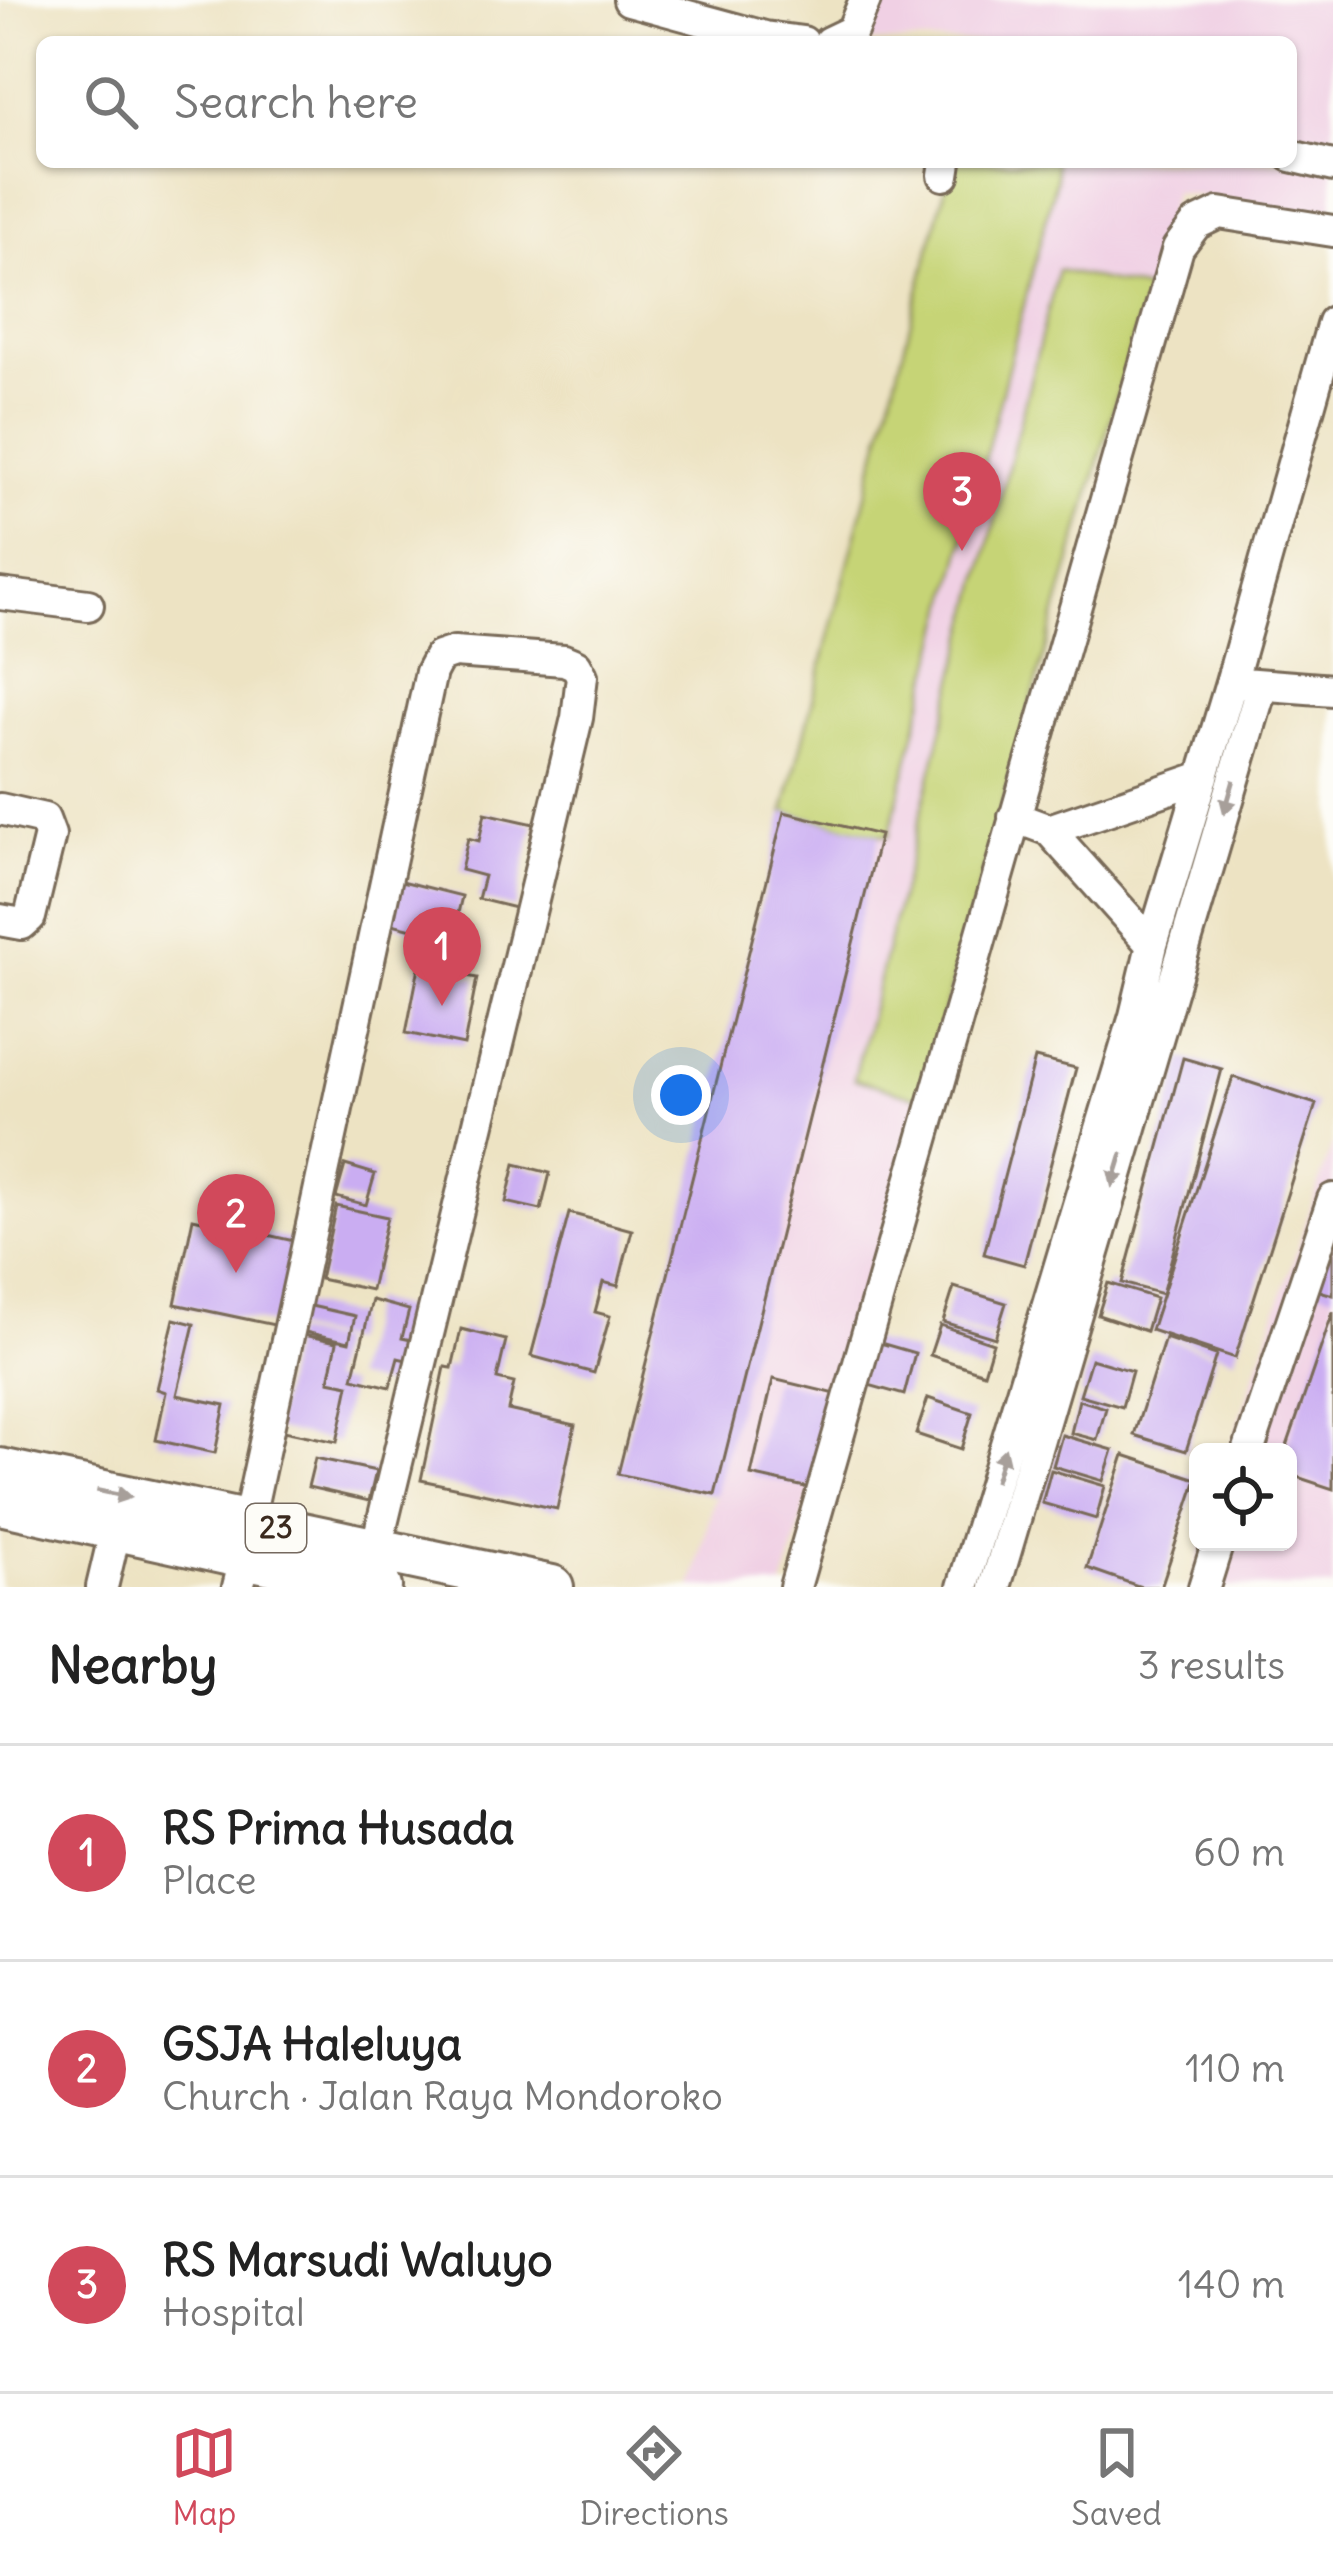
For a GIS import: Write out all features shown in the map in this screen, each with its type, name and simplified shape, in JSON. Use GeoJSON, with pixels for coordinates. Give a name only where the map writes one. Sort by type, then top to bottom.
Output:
{"type":"FeatureCollection","features":[{"type":"Feature","properties":{"kind":"highway","name":"23"},"geometry":{"type":"LineString","coordinates":[[0,1470],[244,1555]]}},
{"type":"Feature","properties":{"kind":"highway","name":"23"},"geometry":{"type":"LineString","coordinates":[[0,1503],[244,1555],[552,1587]]}},
{"type":"Feature","properties":{"kind":"street"},"geometry":{"type":"LineString","coordinates":[[629,0],[761,36]]}},
{"type":"Feature","properties":{"kind":"street"},"geometry":{"type":"LineString","coordinates":[[845,36],[859,20],[865,0]]}},
{"type":"Feature","properties":{"kind":"street"},"geometry":{"type":"LineString","coordinates":[[1297,157],[1333,166]]}},
{"type":"Feature","properties":{"kind":"street"},"geometry":{"type":"LineString","coordinates":[[795,1587],[1178,248],[1196,224],[1219,213],[1333,231]]}},
{"type":"Feature","properties":{"kind":"street"},"geometry":{"type":"LineString","coordinates":[[982,1575],[1247,684],[1333,322]]}},
{"type":"Feature","properties":{"kind":"street"},"geometry":{"type":"LineString","coordinates":[[0,594],[88,604]]}},
{"type":"Feature","properties":{"kind":"street"},"geometry":{"type":"LineString","coordinates":[[244,1555],[431,672],[439,657],[454,652],[564,660],[576,665],[582,676],[577,718],[378,1568]]}},
{"type":"Feature","properties":{"kind":"street"},"geometry":{"type":"LineString","coordinates":[[1247,684],[1333,690]]}},
{"type":"Feature","properties":{"kind":"street"},"geometry":{"type":"LineString","coordinates":[[1148,1022],[1152,945],[1203,777],[1247,684]]}},
{"type":"Feature","properties":{"kind":"street"},"geometry":{"type":"LineString","coordinates":[[1049,830],[1203,777]]}},
{"type":"Feature","properties":{"kind":"street"},"geometry":{"type":"LineString","coordinates":[[0,809],[44,819],[50,835],[30,917],[22,924],[0,920]]}},
{"type":"Feature","properties":{"kind":"street"},"geometry":{"type":"LineString","coordinates":[[1014,817],[1049,830],[1152,945]]}},
{"type":"Feature","properties":{"kind":"street"},"geometry":{"type":"LineString","coordinates":[[1251,1443],[1333,1199]]}},
{"type":"Feature","properties":{"kind":"street"},"geometry":{"type":"LineString","coordinates":[[102,1587],[116,1528]]}},
{"type":"Feature","properties":{"kind":"street"},"geometry":{"type":"LineString","coordinates":[[1204,1587],[1215,1551]]}},
{"type":"Feature","properties":{"kind":"shaded area"},"geometry":{"type":"Polygon","coordinates":[[[879,0],[1333,0],[1333,217],[1174,192],[783,1587],[692,1587],[880,836],[784,812],[950,168],[1297,168],[1297,36],[870,36],[879,0]]]}},
{"type":"Feature","properties":{"kind":"shaded area"},"geometry":{"type":"Polygon","coordinates":[[[1333,1142],[1333,1587],[1190,1587],[1200,1551],[1297,1551],[1297,1443],[1232,1443],[1333,1142]]]}},
{"type":"Feature","properties":{"kind":"green space"},"geometry":{"type":"Polygon","coordinates":[[[950,168],[1055,168],[889,836],[784,812],[950,168]]]}},
{"type":"Feature","properties":{"kind":"green space"},"geometry":{"type":"Polygon","coordinates":[[[1058,270],[1147,290],[920,1098],[854,1079],[1058,270]]]}},
{"type":"Feature","properties":{"kind":"building"},"geometry":{"type":"Polygon","coordinates":[[[784,812],[880,835],[715,1495],[618,1474],[784,812]]]}},
{"type":"Feature","properties":{"kind":"building"},"geometry":{"type":"Polygon","coordinates":[[[485,813],[534,824],[515,908],[478,899],[484,876],[461,870],[468,838],[479,841],[485,813]]]}},
{"type":"Feature","properties":{"kind":"building"},"geometry":{"type":"Polygon","coordinates":[[[394,879],[462,896],[452,939],[384,922],[394,879]]]}},
{"type":"Feature","properties":{"kind":"building"},"geometry":{"type":"Polygon","coordinates":[[[419,967],[477,978],[464,1045],[406,1033],[419,967]]]}},
{"type":"Feature","properties":{"kind":"building"},"geometry":{"type":"Polygon","coordinates":[[[1035,1058],[1076,1068],[1024,1265],[984,1254],[1035,1058]]]}},
{"type":"Feature","properties":{"kind":"building"},"geometry":{"type":"Polygon","coordinates":[[[1183,1058],[1222,1069],[1162,1294],[1122,1283],[1183,1058]]]}},
{"type":"Feature","properties":{"kind":"building"},"geometry":{"type":"Polygon","coordinates":[[[1233,1077],[1316,1104],[1235,1358],[1151,1330],[1233,1077]]]}},
{"type":"Feature","properties":{"kind":"building"},"geometry":{"type":"Polygon","coordinates":[[[515,1164],[550,1173],[541,1210],[506,1202],[515,1164]]]}},
{"type":"Feature","properties":{"kind":"building"},"geometry":{"type":"Polygon","coordinates":[[[345,1165],[375,1174],[366,1205],[336,1197],[345,1165]]]}},
{"type":"Feature","properties":{"kind":"building"},"geometry":{"type":"Polygon","coordinates":[[[336,1206],[387,1217],[371,1290],[320,1279],[336,1206]]]}},
{"type":"Feature","properties":{"kind":"building"},"geometry":{"type":"Polygon","coordinates":[[[569,1213],[632,1230],[618,1286],[603,1282],[595,1312],[610,1316],[594,1373],[531,1356],[569,1213]]]}},
{"type":"Feature","properties":{"kind":"building"},"geometry":{"type":"Polygon","coordinates":[[[193,1218],[298,1242],[279,1326],[175,1304],[193,1218]]]}},
{"type":"Feature","properties":{"kind":"building"},"geometry":{"type":"Polygon","coordinates":[[[1327,1252],[1333,1254],[1333,1295],[1316,1290],[1327,1252]]]}},
{"type":"Feature","properties":{"kind":"building"},"geometry":{"type":"Polygon","coordinates":[[[1108,1283],[1156,1298],[1146,1331],[1098,1315],[1108,1283]]]}},
{"type":"Feature","properties":{"kind":"building"},"geometry":{"type":"Polygon","coordinates":[[[954,1287],[1006,1303],[995,1338],[943,1322],[954,1287]]]}},
{"type":"Feature","properties":{"kind":"building"},"geometry":{"type":"Polygon","coordinates":[[[372,1300],[409,1310],[402,1338],[411,1340],[406,1360],[398,1358],[390,1387],[353,1378],[372,1300]]]}},
{"type":"Feature","properties":{"kind":"building"},"geometry":{"type":"Polygon","coordinates":[[[298,1303],[355,1316],[349,1342],[292,1329],[298,1303]]]}},
{"type":"Feature","properties":{"kind":"building"},"geometry":{"type":"Polygon","coordinates":[[[1333,1312],[1333,1489],[1297,1477],[1297,1443],[1288,1443],[1333,1312]]]}},
{"type":"Feature","properties":{"kind":"building"},"geometry":{"type":"Polygon","coordinates":[[[174,1319],[194,1324],[177,1395],[225,1405],[215,1453],[156,1440],[166,1392],[157,1389],[174,1319]]]}},
{"type":"Feature","properties":{"kind":"building"},"geometry":{"type":"Polygon","coordinates":[[[940,1325],[993,1343],[984,1373],[930,1355],[940,1325]]]}},
{"type":"Feature","properties":{"kind":"building"},"geometry":{"type":"Polygon","coordinates":[[[461,1329],[506,1340],[497,1379],[514,1383],[508,1410],[575,1425],[557,1509],[421,1480],[445,1367],[452,1368],[461,1329]]]}},
{"type":"Feature","properties":{"kind":"building"},"geometry":{"type":"Polygon","coordinates":[[[293,1333],[337,1342],[329,1381],[349,1385],[337,1442],[274,1429],[293,1333]]]}},
{"type":"Feature","properties":{"kind":"building"},"geometry":{"type":"Polygon","coordinates":[[[1165,1338],[1216,1355],[1186,1451],[1134,1435],[1165,1338]]]}},
{"type":"Feature","properties":{"kind":"building"},"geometry":{"type":"Polygon","coordinates":[[[870,1340],[915,1353],[904,1395],[858,1382],[870,1340]]]}},
{"type":"Feature","properties":{"kind":"building"},"geometry":{"type":"Polygon","coordinates":[[[1091,1359],[1132,1371],[1122,1407],[1080,1395],[1091,1359]]]}},
{"type":"Feature","properties":{"kind":"building"},"geometry":{"type":"Polygon","coordinates":[[[773,1379],[836,1394],[814,1489],[751,1475],[773,1379]]]}},
{"type":"Feature","properties":{"kind":"building"},"geometry":{"type":"Polygon","coordinates":[[[928,1398],[972,1413],[961,1449],[916,1434],[928,1398]]]}},
{"type":"Feature","properties":{"kind":"building"},"geometry":{"type":"Polygon","coordinates":[[[1079,1400],[1106,1408],[1097,1440],[1071,1433],[1079,1400]]]}},
{"type":"Feature","properties":{"kind":"building"},"geometry":{"type":"Polygon","coordinates":[[[1062,1435],[1113,1450],[1103,1481],[1053,1466],[1062,1435]]]}},
{"type":"Feature","properties":{"kind":"building"},"geometry":{"type":"Polygon","coordinates":[[[1124,1455],[1189,1476],[1189,1503],[1161,1587],[1141,1587],[1087,1568],[1124,1455]]]}},
{"type":"Feature","properties":{"kind":"building"},"geometry":{"type":"Polygon","coordinates":[[[315,1458],[376,1471],[369,1501],[308,1487],[315,1458]]]}},
{"type":"Feature","properties":{"kind":"building"},"geometry":{"type":"Polygon","coordinates":[[[1051,1470],[1105,1486],[1096,1519],[1042,1503],[1051,1470]]]}},
{"type":"Feature","properties":{"kind":"place","name":"RS Marsudi Waluyo"},"geometry":{"type":"Point","coordinates":[962,551]}},
{"type":"Feature","properties":{"kind":"place","name":"RS Prima Husada"},"geometry":{"type":"Point","coordinates":[442,1006]}},
{"type":"Feature","properties":{"kind":"place","name":"GSJA Haleluya"},"geometry":{"type":"Point","coordinates":[236,1273]}}]}
